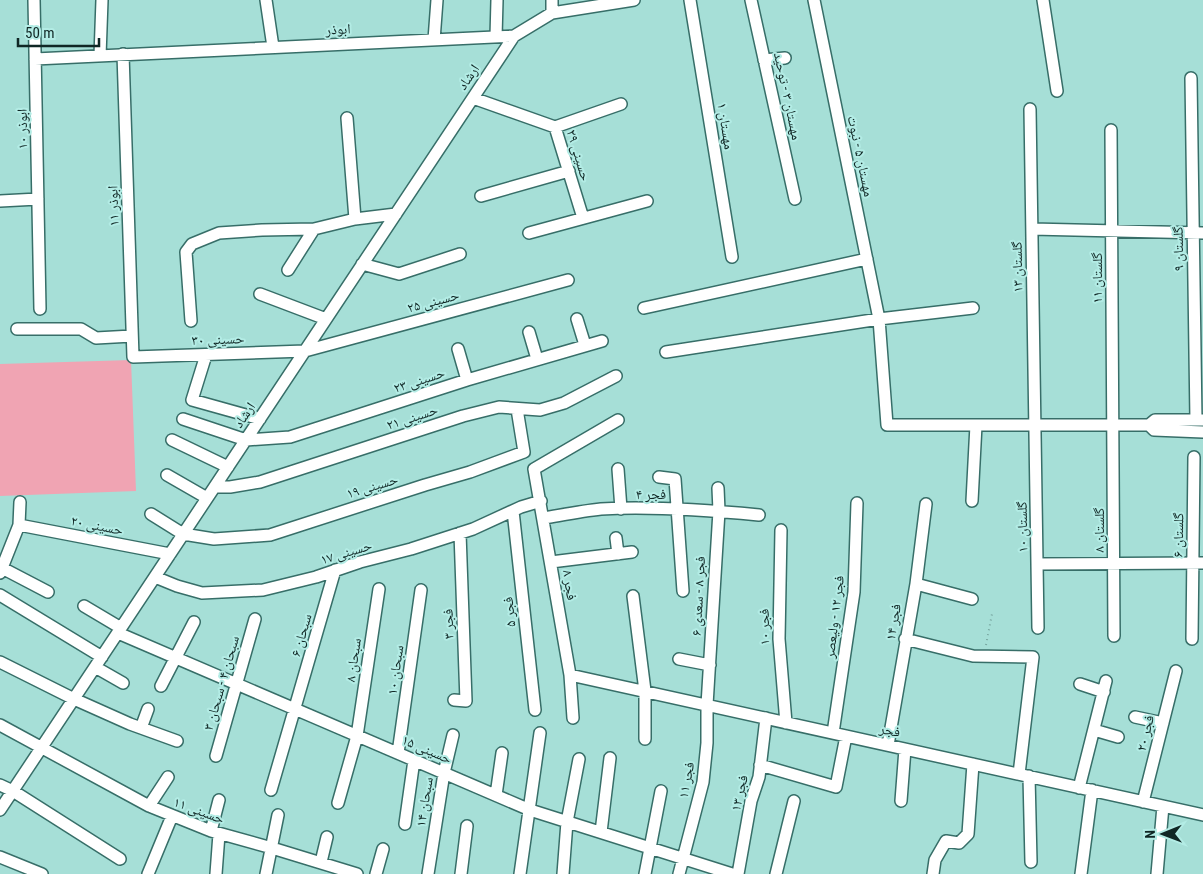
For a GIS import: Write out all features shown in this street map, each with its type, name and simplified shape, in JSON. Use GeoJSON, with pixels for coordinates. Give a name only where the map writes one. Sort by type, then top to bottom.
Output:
{"type":"FeatureCollection","features":[{"type":"Feature","properties":{"kind":"street","name":"ابوذر ۱۰"},"geometry":{"type":"LineString","coordinates":[[34,0],[40,309]]}},
{"type":"Feature","properties":{"kind":"street"},"geometry":{"type":"LineString","coordinates":[[100,56],[102,0]]}},
{"type":"Feature","properties":{"kind":"street"},"geometry":{"type":"LineString","coordinates":[[266,0],[273,47]]}},
{"type":"Feature","properties":{"kind":"street"},"geometry":{"type":"LineString","coordinates":[[434,40],[437,0]]}},
{"type":"Feature","properties":{"kind":"street"},"geometry":{"type":"LineString","coordinates":[[496,37],[497,0]]}},
{"type":"Feature","properties":{"kind":"street"},"geometry":{"type":"LineString","coordinates":[[552,0],[552,13]]}},
{"type":"Feature","properties":{"kind":"street","name":"ابوذر"},"geometry":{"type":"LineString","coordinates":[[35,59],[514,36],[552,13],[634,0]]}},
{"type":"Feature","properties":{"kind":"street","name":"مهستان ۱"},"geometry":{"type":"LineString","coordinates":[[690,0],[732,257]]}},
{"type":"Feature","properties":{"kind":"street","name":"مهستان ۳ - توحید"},"geometry":{"type":"LineString","coordinates":[[751,0],[795,199]]}},
{"type":"Feature","properties":{"kind":"street","name":"مهستان ۵ - نبوت"},"geometry":{"type":"LineString","coordinates":[[814,0],[879,319],[887,425],[976,425]]}},
{"type":"Feature","properties":{"kind":"street"},"geometry":{"type":"LineString","coordinates":[[1042,0],[1057,91]]}},
{"type":"Feature","properties":{"kind":"street","name":"ارشاد"},"geometry":{"type":"LineString","coordinates":[[0,810],[514,36]]}},
{"type":"Feature","properties":{"kind":"street","name":"ابوذر ۱۱"},"geometry":{"type":"LineString","coordinates":[[123,54],[133,357]]}},
{"type":"Feature","properties":{"kind":"street"},"geometry":{"type":"LineString","coordinates":[[764,60],[785,58]]}},
{"type":"Feature","properties":{"kind":"street","name":"گلستان ۹"},"geometry":{"type":"LineString","coordinates":[[1191,78],[1198,233],[1199,420]]}},
{"type":"Feature","properties":{"kind":"street","name":"حسینی ۲۹"},"geometry":{"type":"LineString","coordinates":[[473,98],[555,127],[583,218]]}},
{"type":"Feature","properties":{"kind":"street"},"geometry":{"type":"LineString","coordinates":[[555,127],[621,104]]}},
{"type":"Feature","properties":{"kind":"street","name":"گلستان ۱۳"},"geometry":{"type":"LineString","coordinates":[[1030,109],[1035,425]]}},
{"type":"Feature","properties":{"kind":"street"},"geometry":{"type":"LineString","coordinates":[[348,118],[355,220]]}},
{"type":"Feature","properties":{"kind":"street","name":"گلستان ۱۱"},"geometry":{"type":"LineString","coordinates":[[1111,130],[1113,425]]}},
{"type":"Feature","properties":{"kind":"street"},"geometry":{"type":"LineString","coordinates":[[481,196],[569,171]]}},
{"type":"Feature","properties":{"kind":"street"},"geometry":{"type":"LineString","coordinates":[[0,201],[38,199]]}},
{"type":"Feature","properties":{"kind":"street"},"geometry":{"type":"LineString","coordinates":[[529,233],[647,201]]}},
{"type":"Feature","properties":{"kind":"street"},"geometry":{"type":"LineString","coordinates":[[191,321],[186,252],[192,244],[219,233],[314,229],[396,214]]}},
{"type":"Feature","properties":{"kind":"street"},"geometry":{"type":"LineString","coordinates":[[288,270],[314,229]]}},
{"type":"Feature","properties":{"kind":"street"},"geometry":{"type":"LineString","coordinates":[[1032,229],[1198,233]]}},
{"type":"Feature","properties":{"kind":"street"},"geometry":{"type":"LineString","coordinates":[[362,264],[399,274],[460,254]]}},
{"type":"Feature","properties":{"kind":"street"},"geometry":{"type":"LineString","coordinates":[[644,308],[867,259]]}},
{"type":"Feature","properties":{"kind":"street","name":"حسینی ۲۵"},"geometry":{"type":"LineString","coordinates":[[305,350],[568,280]]}},
{"type":"Feature","properties":{"kind":"street"},"geometry":{"type":"LineString","coordinates":[[260,294],[326,319]]}},
{"type":"Feature","properties":{"kind":"street"},"geometry":{"type":"LineString","coordinates":[[666,352],[879,319],[973,308]]}},
{"type":"Feature","properties":{"kind":"street"},"geometry":{"type":"LineString","coordinates":[[577,319],[585,346]]}},
{"type":"Feature","properties":{"kind":"street"},"geometry":{"type":"LineString","coordinates":[[18,329],[80,329],[96,338],[132,336]]}},
{"type":"Feature","properties":{"kind":"street"},"geometry":{"type":"LineString","coordinates":[[529,332],[537,359]]}},
{"type":"Feature","properties":{"kind":"street","name":"حسینی ۲۳"},"geometry":{"type":"LineString","coordinates":[[246,440],[290,436],[467,380],[602,341]]}},
{"type":"Feature","properties":{"kind":"street"},"geometry":{"type":"LineString","coordinates":[[458,349],[467,380]]}},
{"type":"Feature","properties":{"kind":"street","name":"حسینی ۳۰"},"geometry":{"type":"LineString","coordinates":[[133,357],[305,350]]}},
{"type":"Feature","properties":{"kind":"street"},"geometry":{"type":"LineString","coordinates":[[206,355],[192,400],[260,418]]}},
{"type":"Feature","properties":{"kind":"street","name":"حسینی ۲۱"},"geometry":{"type":"LineString","coordinates":[[214,487],[230,487],[260,482],[499,407],[540,410],[564,403],[616,376]]}},
{"type":"Feature","properties":{"kind":"street","name":"حسینی ۱۹"},"geometry":{"type":"LineString","coordinates":[[183,534],[214,539],[270,535],[470,472],[524,452],[517,409]]}},
{"type":"Feature","properties":{"kind":"street"},"geometry":{"type":"LineString","coordinates":[[183,419],[246,440]]}},
{"type":"Feature","properties":{"kind":"street","name":"فجر ۸"},"geometry":{"type":"LineString","coordinates":[[574,718],[570,675],[534,469],[618,420]]}},
{"type":"Feature","properties":{"kind":"street"},"geometry":{"type":"LineString","coordinates":[[972,500],[976,425],[1149,425],[1155,420],[1199,420]]}},
{"type":"Feature","properties":{"kind":"street","name":"گلستان ۱۰"},"geometry":{"type":"LineString","coordinates":[[1035,425],[1038,628]]}},
{"type":"Feature","properties":{"kind":"street","name":"گلستان ۸"},"geometry":{"type":"LineString","coordinates":[[1113,425],[1114,636]]}},
{"type":"Feature","properties":{"kind":"street"},"geometry":{"type":"LineString","coordinates":[[1149,425],[1154,430],[1203,432]]}},
{"type":"Feature","properties":{"kind":"street"},"geometry":{"type":"LineString","coordinates":[[172,440],[228,467]]}},
{"type":"Feature","properties":{"kind":"street","name":"گلستان ۶"},"geometry":{"type":"LineString","coordinates":[[1192,639],[1198,564],[1194,457]]}},
{"type":"Feature","properties":{"kind":"street"},"geometry":{"type":"LineString","coordinates":[[618,469],[621,509]]}},
{"type":"Feature","properties":{"kind":"street"},"geometry":{"type":"LineString","coordinates":[[167,475],[207,498]]}},
{"type":"Feature","properties":{"kind":"street"},"geometry":{"type":"LineString","coordinates":[[659,477],[675,479],[683,591]]}},
{"type":"Feature","properties":{"kind":"street","name":"فجر ۸ - سعدی ۶"},"geometry":{"type":"LineString","coordinates":[[707,705],[719,511],[718,488]]}},
{"type":"Feature","properties":{"kind":"street","name":"حسینی ۱۷"},"geometry":{"type":"LineString","coordinates":[[155,577],[202,593],[263,590],[473,529],[541,501]]}},
{"type":"Feature","properties":{"kind":"street"},"geometry":{"type":"LineString","coordinates":[[20,502],[19,526],[1,571],[48,592]]}},
{"type":"Feature","properties":{"kind":"street","name":"فجر ۱۲ - ولیعصر"},"geometry":{"type":"LineString","coordinates":[[834,733],[854,592],[857,503]]}},
{"type":"Feature","properties":{"kind":"street","name":"فجر ۱۴"},"geometry":{"type":"LineString","coordinates":[[888,745],[916,584],[926,504]]}},
{"type":"Feature","properties":{"kind":"street","name":"فجر ۴"},"geometry":{"type":"LineString","coordinates":[[544,518],[621,509],[719,511],[759,515]]}},
{"type":"Feature","properties":{"kind":"street","name":"فجر ۵"},"geometry":{"type":"LineString","coordinates":[[513,511],[535,710]]}},
{"type":"Feature","properties":{"kind":"street"},"geometry":{"type":"LineString","coordinates":[[151,514],[183,534]]}},
{"type":"Feature","properties":{"kind":"street","name":"حسینی ۲۰"},"geometry":{"type":"LineString","coordinates":[[19,526],[170,554]]}},
{"type":"Feature","properties":{"kind":"street","name":"فجر ۱۰"},"geometry":{"type":"LineString","coordinates":[[781,530],[778,639],[786,723]]}},
{"type":"Feature","properties":{"kind":"street","name":"فجر ۳"},"geometry":{"type":"LineString","coordinates":[[454,700],[466,702],[460,533]]}},
{"type":"Feature","properties":{"kind":"street"},"geometry":{"type":"LineString","coordinates":[[616,538],[618,554]]}},
{"type":"Feature","properties":{"kind":"street"},"geometry":{"type":"LineString","coordinates":[[551,562],[632,552]]}},
{"type":"Feature","properties":{"kind":"street"},"geometry":{"type":"LineString","coordinates":[[1037,564],[1198,564]]}},
{"type":"Feature","properties":{"kind":"street","name":"سبحان ۶"},"geometry":{"type":"LineString","coordinates":[[271,790],[336,570]]}},
{"type":"Feature","properties":{"kind":"street"},"geometry":{"type":"LineString","coordinates":[[916,584],[972,599]]}},
{"type":"Feature","properties":{"kind":"street","name":"سبحان ۸"},"geometry":{"type":"LineString","coordinates":[[338,803],[357,736],[379,589]]}},
{"type":"Feature","properties":{"kind":"street","name":"سبحان ۱۰"},"geometry":{"type":"LineString","coordinates":[[398,753],[421,590]]}},
{"type":"Feature","properties":{"kind":"street"},"geometry":{"type":"LineString","coordinates":[[0,595],[102,657]]}},
{"type":"Feature","properties":{"kind":"street"},"geometry":{"type":"LineString","coordinates":[[633,596],[646,691],[645,739]]}},
{"type":"Feature","properties":{"kind":"street","name":"حسینی ۱۵"},"geometry":{"type":"LineString","coordinates":[[84,606],[119,631],[176,658],[530,810],[732,874]]}},
{"type":"Feature","properties":{"kind":"street","name":"سبحان ۴ - سبحان ۳"},"geometry":{"type":"LineString","coordinates":[[216,756],[255,618]]}},
{"type":"Feature","properties":{"kind":"street"},"geometry":{"type":"LineString","coordinates":[[161,686],[194,622]]}},
{"type":"Feature","properties":{"kind":"street"},"geometry":{"type":"LineString","coordinates":[[905,639],[973,656],[1033,657],[1024,775],[1031,862]]}},
{"type":"Feature","properties":{"kind":"street"},"geometry":{"type":"LineString","coordinates":[[679,658],[710,665]]}},
{"type":"Feature","properties":{"kind":"street"},"geometry":{"type":"LineString","coordinates":[[0,662],[74,699],[141,728],[177,741]]}},
{"type":"Feature","properties":{"kind":"street"},"geometry":{"type":"LineString","coordinates":[[95,667],[123,683]]}},
{"type":"Feature","properties":{"kind":"street","name":"فجر ۲۰"},"geometry":{"type":"LineString","coordinates":[[1143,802],[1176,671]]}},
{"type":"Feature","properties":{"kind":"street","name":"فجر"},"geometry":{"type":"LineString","coordinates":[[570,675],[1203,815]]}},
{"type":"Feature","properties":{"kind":"street"},"geometry":{"type":"LineString","coordinates":[[1079,788],[1105,687],[1080,684]]}},
{"type":"Feature","properties":{"kind":"street","name":"فجر ۱۱"},"geometry":{"type":"LineString","coordinates":[[679,874],[703,782],[707,743],[707,705]]}},
{"type":"Feature","properties":{"kind":"street"},"geometry":{"type":"LineString","coordinates":[[141,728],[148,709]]}},
{"type":"Feature","properties":{"kind":"street"},"geometry":{"type":"LineString","coordinates":[[1134,716],[1163,723]]}},
{"type":"Feature","properties":{"kind":"street","name":"فجر ۱۳"},"geometry":{"type":"LineString","coordinates":[[738,874],[751,801],[760,765],[766,718]]}},
{"type":"Feature","properties":{"kind":"street","name":"حسینی ۱۱"},"geometry":{"type":"LineString","coordinates":[[0,725],[149,806],[172,816],[215,833],[272,848],[327,868],[357,874]]}},
{"type":"Feature","properties":{"kind":"street"},"geometry":{"type":"LineString","coordinates":[[1094,730],[1118,737]]}},
{"type":"Feature","properties":{"kind":"street"},"geometry":{"type":"LineString","coordinates":[[520,874],[540,733]]}},
{"type":"Feature","properties":{"kind":"street","name":"سبحان ۱۴"},"geometry":{"type":"LineString","coordinates":[[428,874],[444,773],[453,735]]}},
{"type":"Feature","properties":{"kind":"street"},"geometry":{"type":"LineString","coordinates":[[760,765],[836,787],[846,736]]}},
{"type":"Feature","properties":{"kind":"street"},"geometry":{"type":"LineString","coordinates":[[901,801],[905,749]]}},
{"type":"Feature","properties":{"kind":"street"},"geometry":{"type":"LineString","coordinates":[[496,795],[502,753]]}},
{"type":"Feature","properties":{"kind":"street"},"geometry":{"type":"LineString","coordinates":[[601,832],[610,758]]}},
{"type":"Feature","properties":{"kind":"street"},"geometry":{"type":"LineString","coordinates":[[564,874],[567,822],[578,759]]}},
{"type":"Feature","properties":{"kind":"street"},"geometry":{"type":"LineString","coordinates":[[405,824],[414,760]]}},
{"type":"Feature","properties":{"kind":"street"},"geometry":{"type":"LineString","coordinates":[[933,874],[935,860],[946,842],[958,843],[968,834],[973,764]]}},
{"type":"Feature","properties":{"kind":"street"},"geometry":{"type":"LineString","coordinates":[[149,806],[168,777]]}},
{"type":"Feature","properties":{"kind":"street"},"geometry":{"type":"LineString","coordinates":[[0,785],[13,791],[120,859]]}},
{"type":"Feature","properties":{"kind":"street"},"geometry":{"type":"LineString","coordinates":[[1080,874],[1092,790]]}},
{"type":"Feature","properties":{"kind":"street"},"geometry":{"type":"LineString","coordinates":[[644,874],[662,791]]}},
{"type":"Feature","properties":{"kind":"street"},"geometry":{"type":"LineString","coordinates":[[216,874],[215,833],[219,800]]}},
{"type":"Feature","properties":{"kind":"street"},"geometry":{"type":"LineString","coordinates":[[776,874],[794,801]]}},
{"type":"Feature","properties":{"kind":"street"},"geometry":{"type":"LineString","coordinates":[[1157,874],[1163,806]]}},
{"type":"Feature","properties":{"kind":"street"},"geometry":{"type":"LineString","coordinates":[[266,874],[278,815]]}},
{"type":"Feature","properties":{"kind":"street"},"geometry":{"type":"LineString","coordinates":[[148,874],[172,816]]}},
{"type":"Feature","properties":{"kind":"street"},"geometry":{"type":"LineString","coordinates":[[461,874],[467,826]]}},
{"type":"Feature","properties":{"kind":"street"},"geometry":{"type":"LineString","coordinates":[[327,837],[327,868]]}},
{"type":"Feature","properties":{"kind":"street"},"geometry":{"type":"LineString","coordinates":[[376,874],[383,849]]}},
{"type":"Feature","properties":{"kind":"street"},"geometry":{"type":"LineString","coordinates":[[0,857],[42,874]]}},
{"type":"Feature","properties":{"kind":"path"},"geometry":{"type":"LineString","coordinates":[[984,657],[992,614]]}},
{"type":"Feature","properties":{"kind":"shaded area"},"geometry":{"type":"Polygon","coordinates":[[[131,360],[136,491],[0,496],[0,364],[131,360]]]}}]}
